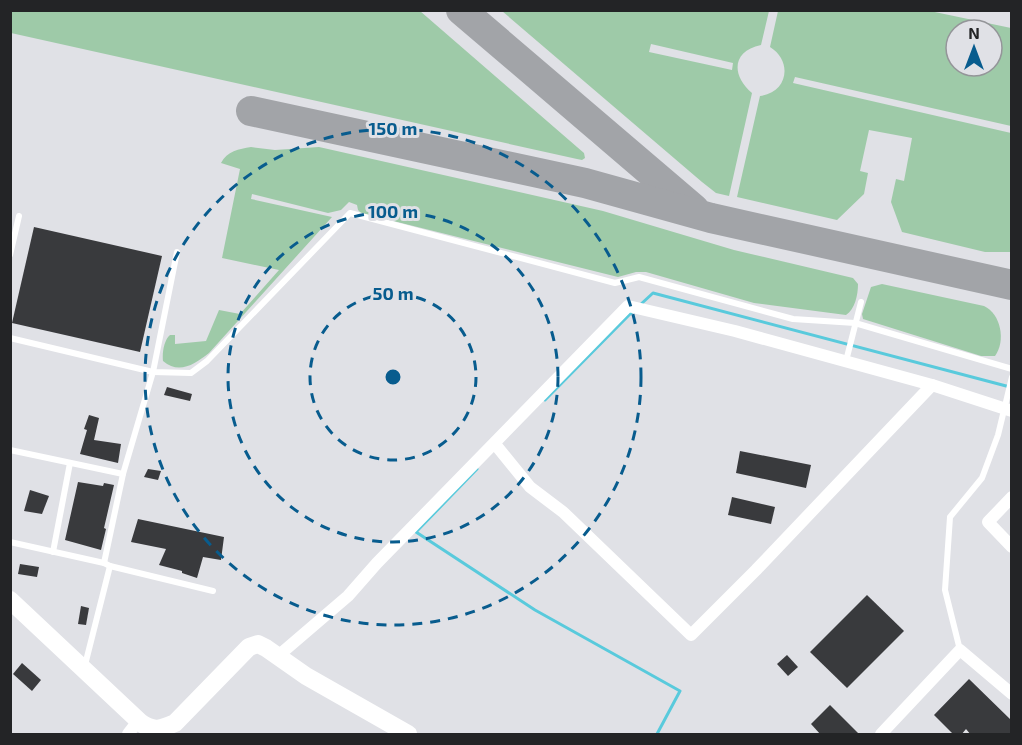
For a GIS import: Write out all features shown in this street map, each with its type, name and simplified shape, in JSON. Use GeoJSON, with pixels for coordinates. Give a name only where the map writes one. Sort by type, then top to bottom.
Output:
{"type":"FeatureCollection","features":[{"type":"Feature","properties":{"kind":"street"},"geometry":{"type":"LineString","coordinates":[[278,656],[348,596],[377,563],[628,306],[848,355],[1008,410]]}},
{"type":"Feature","properties":{"kind":"street"},"geometry":{"type":"LineString","coordinates":[[495,444],[530,487],[563,512],[691,635],[764,562],[932,385]]}},
{"type":"Feature","properties":{"kind":"street"},"geometry":{"type":"LineString","coordinates":[[1011,497],[988,522],[1011,547]]}},
{"type":"Feature","properties":{"kind":"street"},"geometry":{"type":"LineString","coordinates":[[10,600],[84,670],[133,728],[163,728],[175,723],[249,647],[258,644],[306,676],[408,735]]}},
{"type":"Feature","properties":{"kind":"street"},"geometry":{"type":"LineString","coordinates":[[881,735],[960,650],[1011,694]]}},
{"type":"Feature","properties":{"kind":"lane"},"geometry":{"type":"LineString","coordinates":[[10,338],[153,372],[191,373],[200,368],[350,213],[615,283],[639,277],[793,319],[855,323],[1011,369]]}},
{"type":"Feature","properties":{"kind":"lane"},"geometry":{"type":"LineString","coordinates":[[10,255],[19,216]]}},
{"type":"Feature","properties":{"kind":"lane"},"geometry":{"type":"LineString","coordinates":[[84,670],[107,565],[123,474],[153,372],[177,252]]}},
{"type":"Feature","properties":{"kind":"lane"},"geometry":{"type":"LineString","coordinates":[[848,355],[861,302]]}},
{"type":"Feature","properties":{"kind":"lane"},"geometry":{"type":"LineString","coordinates":[[960,650],[945,590],[950,517],[982,478],[1008,410],[1011,380]]}},
{"type":"Feature","properties":{"kind":"lane"},"geometry":{"type":"LineString","coordinates":[[10,450],[123,474]]}},
{"type":"Feature","properties":{"kind":"lane"},"geometry":{"type":"LineString","coordinates":[[53,552],[70,463]]}},
{"type":"Feature","properties":{"kind":"lane"},"geometry":{"type":"LineString","coordinates":[[10,542],[213,591]]}},
{"type":"Feature","properties":{"kind":"green space"},"geometry":{"type":"Polygon","coordinates":[[[11,10],[420,11],[584,153],[585,158],[577,159],[11,33],[11,10]]]}},
{"type":"Feature","properties":{"kind":"green space"},"geometry":{"type":"Polygon","coordinates":[[[502,11],[769,11],[761,45],[744,52],[738,64],[740,79],[752,93],[729,196],[716,193],[502,11]],[[651,44],[649,52],[732,70],[733,63],[651,44]]]}},
{"type":"Feature","properties":{"kind":"green space"},"geometry":{"type":"Polygon","coordinates":[[[778,11],[930,11],[963,18],[944,18],[944,78],[1004,78],[1004,27],[1011,28],[1011,126],[795,77],[793,83],[1011,133],[1011,252],[985,252],[902,232],[891,202],[896,179],[904,181],[912,138],[869,130],[860,171],[868,173],[864,194],[837,220],[737,197],[760,96],[777,89],[784,76],[782,60],[770,47],[778,11]]]}},
{"type":"Feature","properties":{"kind":"green space"},"geometry":{"type":"Polygon","coordinates":[[[251,147],[275,150],[319,147],[603,211],[734,250],[853,278],[858,284],[857,297],[852,309],[846,315],[754,303],[646,272],[618,277],[361,213],[357,205],[349,202],[341,210],[328,213],[252,194],[251,199],[332,217],[209,353],[198,361],[181,368],[169,365],[163,361],[163,354],[165,343],[170,335],[175,335],[175,344],[206,341],[219,310],[240,314],[279,270],[222,258],[240,169],[221,163],[230,153],[251,147]]]}},
{"type":"Feature","properties":{"kind":"green space"},"geometry":{"type":"Polygon","coordinates":[[[882,284],[984,306],[994,315],[1000,328],[1000,343],[995,356],[981,356],[863,319],[862,314],[871,287],[882,284]]]}},
{"type":"Feature","properties":{"kind":"building"},"geometry":{"type":"Polygon","coordinates":[[[34,227],[162,256],[140,352],[12,323],[34,227]]]}},
{"type":"Feature","properties":{"kind":"building"},"geometry":{"type":"Polygon","coordinates":[[[167,387],[192,394],[190,401],[164,395],[167,387]]]}},
{"type":"Feature","properties":{"kind":"building"},"geometry":{"type":"Polygon","coordinates":[[[89,415],[99,418],[94,440],[121,444],[118,463],[80,454],[89,415]]]}},
{"type":"Feature","properties":{"kind":"building"},"geometry":{"type":"Polygon","coordinates":[[[740,451],[811,465],[806,488],[736,473],[740,451]]]}},
{"type":"Feature","properties":{"kind":"building"},"geometry":{"type":"Polygon","coordinates":[[[148,469],[161,471],[158,480],[144,477],[148,469]]]}},
{"type":"Feature","properties":{"kind":"building"},"geometry":{"type":"Polygon","coordinates":[[[78,482],[103,486],[104,483],[114,485],[101,550],[65,540],[78,482]]]}},
{"type":"Feature","properties":{"kind":"building"},"geometry":{"type":"Polygon","coordinates":[[[30,490],[49,496],[42,514],[24,511],[30,490]]]}},
{"type":"Feature","properties":{"kind":"building"},"geometry":{"type":"Polygon","coordinates":[[[732,497],[775,507],[771,524],[728,515],[732,497]]]}},
{"type":"Feature","properties":{"kind":"building"},"geometry":{"type":"Polygon","coordinates":[[[138,519],[224,537],[221,560],[203,557],[197,578],[159,565],[166,549],[131,542],[138,519]]]}},
{"type":"Feature","properties":{"kind":"building"},"geometry":{"type":"Polygon","coordinates":[[[20,564],[39,567],[37,577],[18,574],[20,564]]]}},
{"type":"Feature","properties":{"kind":"building"},"geometry":{"type":"Polygon","coordinates":[[[867,595],[904,631],[847,688],[810,652],[867,595]]]}},
{"type":"Feature","properties":{"kind":"building"},"geometry":{"type":"Polygon","coordinates":[[[81,606],[89,608],[86,625],[78,624],[81,606]]]}},
{"type":"Feature","properties":{"kind":"building"},"geometry":{"type":"Polygon","coordinates":[[[787,655],[798,667],[788,676],[777,664],[787,655]]]}},
{"type":"Feature","properties":{"kind":"building"},"geometry":{"type":"Polygon","coordinates":[[[22,663],[41,680],[32,691],[13,674],[22,663]]]}},
{"type":"Feature","properties":{"kind":"building"},"geometry":{"type":"Polygon","coordinates":[[[969,679],[1011,720],[1011,735],[971,735],[966,729],[961,735],[954,735],[934,715],[969,679]]]}},
{"type":"Feature","properties":{"kind":"building"},"geometry":{"type":"Polygon","coordinates":[[[830,705],[860,735],[821,735],[811,724],[830,705]]]}},
{"type":"Feature","properties":{"kind":"waterway"},"geometry":{"type":"LineString","coordinates":[[640,305],[653,293],[1010,387]]}},
{"type":"Feature","properties":{"kind":"waterway"},"geometry":{"type":"LineString","coordinates":[[545,400],[633,311]]}},
{"type":"Feature","properties":{"kind":"waterway"},"geometry":{"type":"LineString","coordinates":[[477,469],[416,532],[535,610],[680,691],[657,734]]}},
{"type":"Feature","properties":{"kind":"taxiway"},"geometry":{"type":"LineString","coordinates":[[461,10],[694,209]]}},
{"type":"Feature","properties":{"kind":"taxiway"},"geometry":{"type":"LineString","coordinates":[[251,111],[585,183],[711,218],[1012,285]]}}]}
